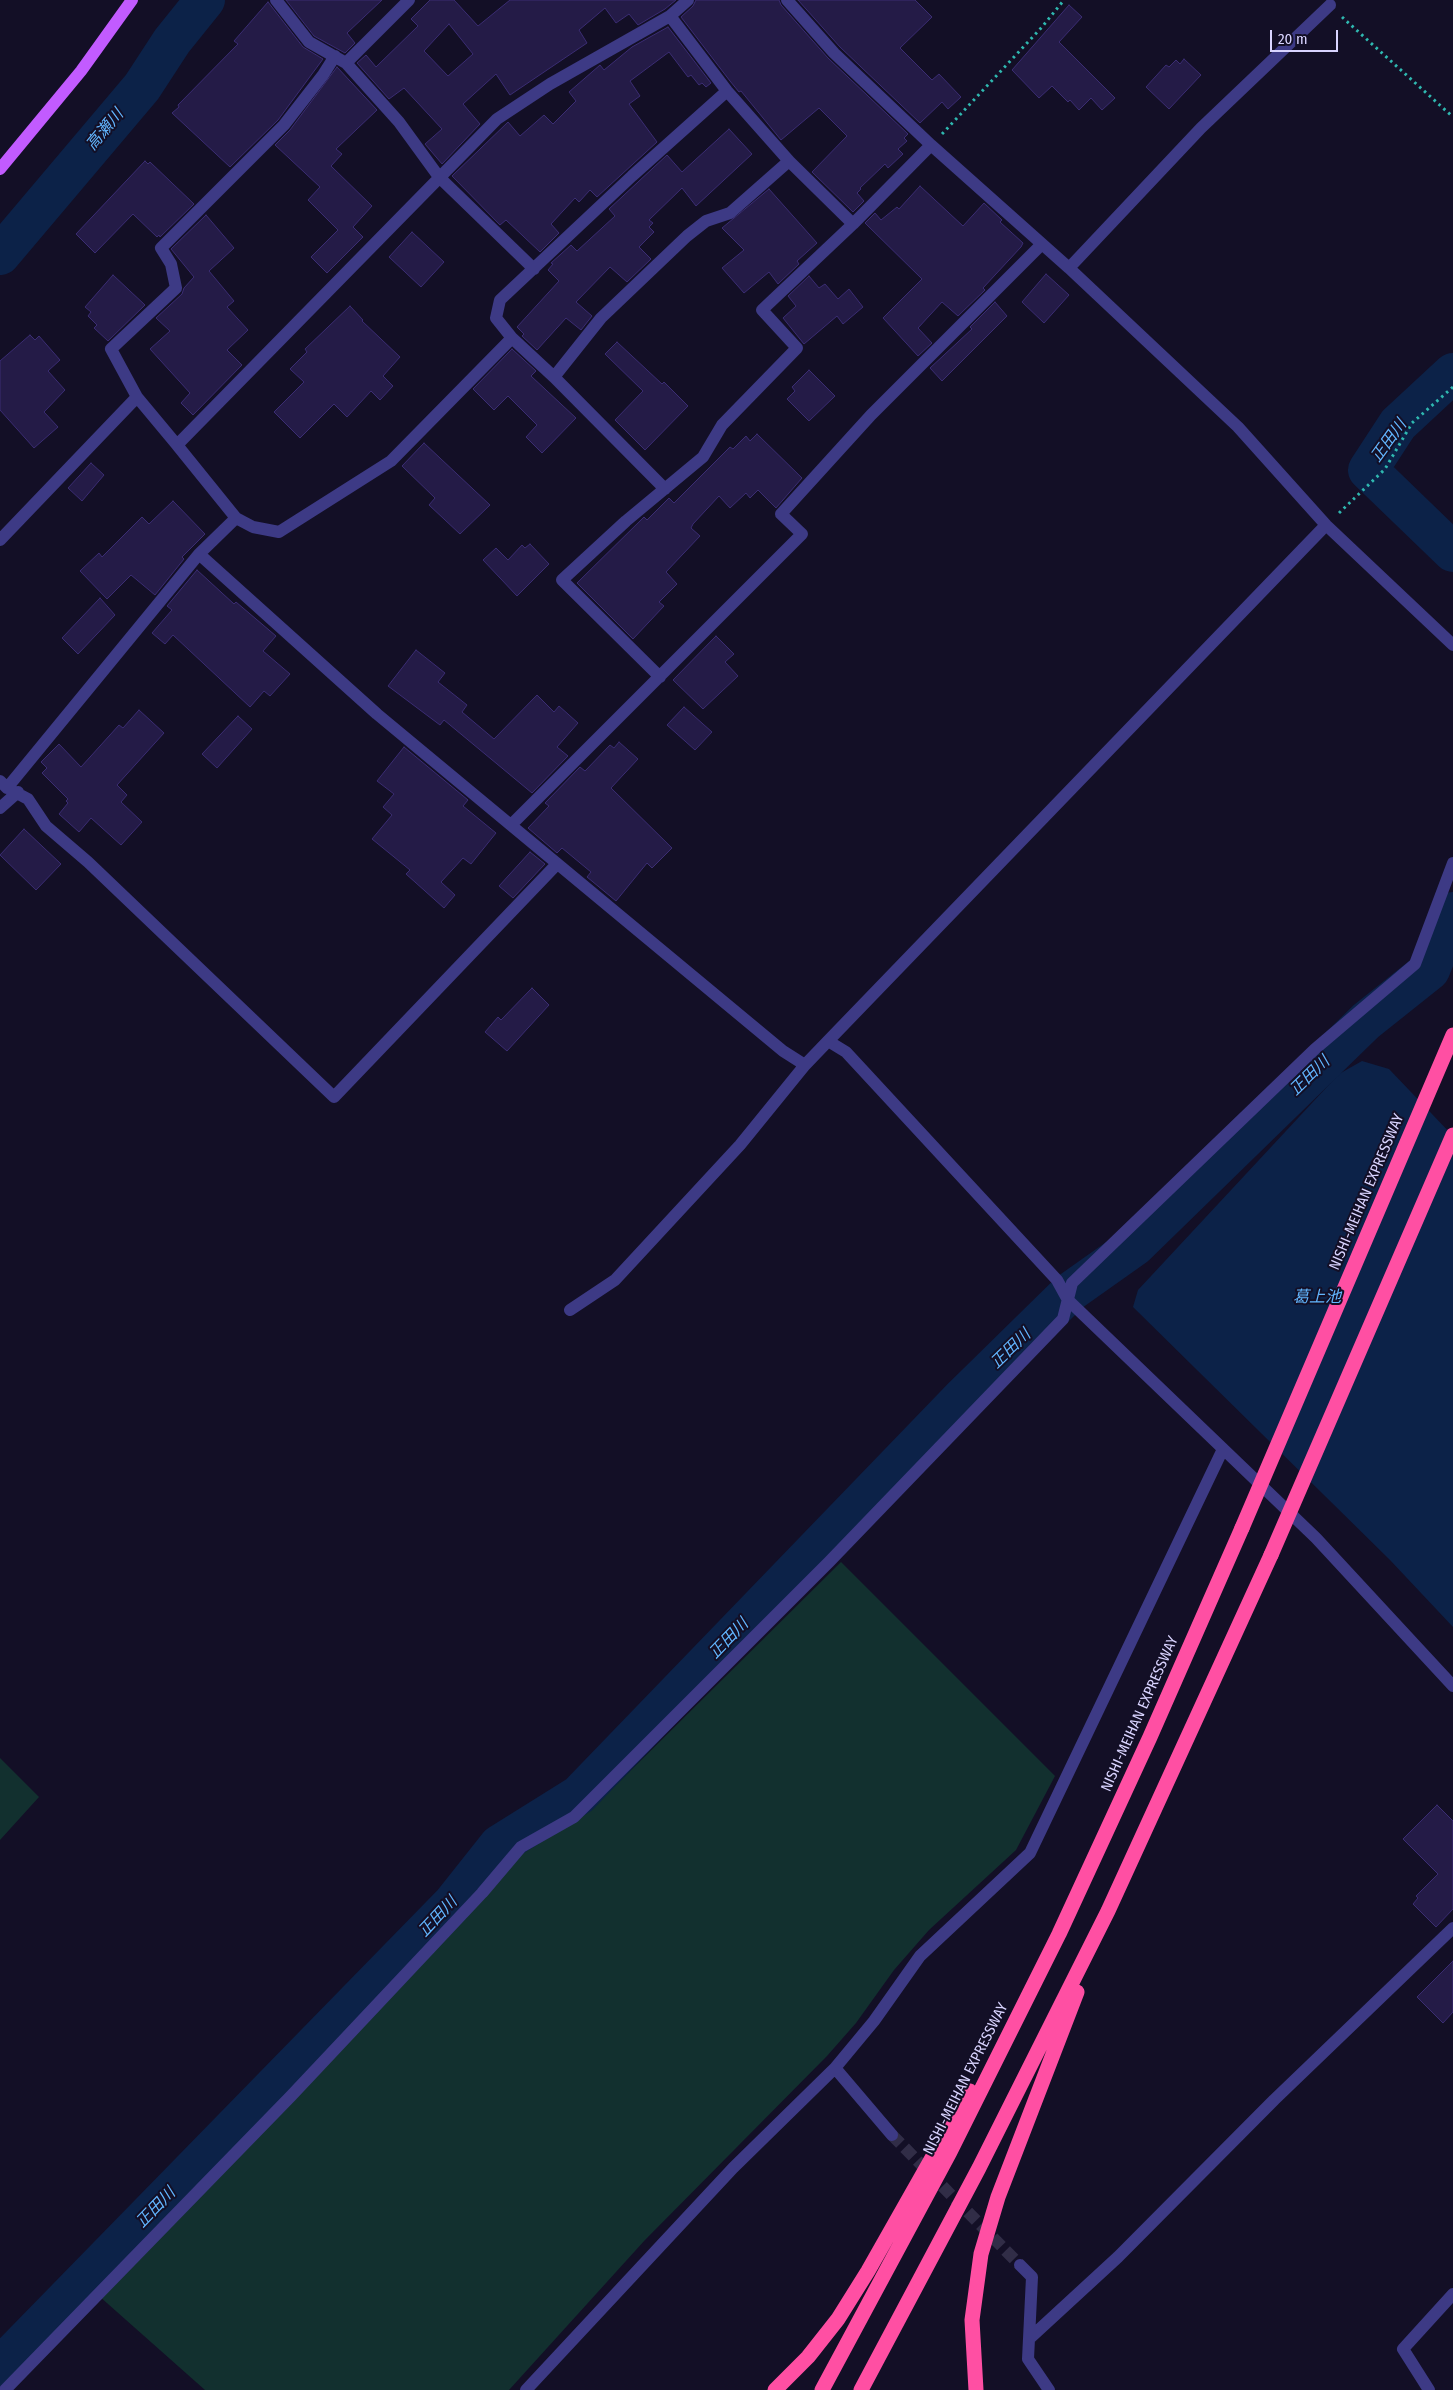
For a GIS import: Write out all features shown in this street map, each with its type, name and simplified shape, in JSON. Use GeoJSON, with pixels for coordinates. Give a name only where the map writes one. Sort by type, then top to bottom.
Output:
{"type":"FeatureCollection","features":[{"type":"Feature","properties":{"kind":"highway","name":"NISHI-MEIHAN EXPRESSWAY"},"geometry":{"type":"LineString","coordinates":[[822,2390],[950,2152],[1059,1934],[1150,1737],[1242,1528],[1453,1035]]}},
{"type":"Feature","properties":{"kind":"highway"},"geometry":{"type":"LineString","coordinates":[[861,2390],[979,2168],[1108,1911],[1271,1555],[1453,1135]]}},
{"type":"Feature","properties":{"kind":"highway"},"geometry":{"type":"LineString","coordinates":[[976,2390],[972,2320],[976,2283],[988,2230],[998,2197],[1108,1911]]}},
{"type":"Feature","properties":{"kind":"highway"},"geometry":{"type":"LineString","coordinates":[[775,2390],[808,2357],[848,2303],[1059,1934]]}},
{"type":"Feature","properties":{"kind":"main road"},"geometry":{"type":"LineString","coordinates":[[0,169],[81,70],[132,0]]}},
{"type":"Feature","properties":{"kind":"street"},"geometry":{"type":"LineString","coordinates":[[276,0],[310,42],[340,59],[399,122],[439,176],[534,270]]}},
{"type":"Feature","properties":{"kind":"street"},"geometry":{"type":"LineString","coordinates":[[409,0],[323,75],[284,125],[161,248],[171,264],[176,288],[110,349],[138,397],[236,518],[253,528],[279,532],[391,461],[512,338]]}},
{"type":"Feature","properties":{"kind":"street"},"geometry":{"type":"LineString","coordinates":[[177,445],[497,119],[550,84],[670,16],[688,0]]}},
{"type":"Feature","properties":{"kind":"street"},"geometry":{"type":"LineString","coordinates":[[787,0],[834,52],[931,145],[1069,268],[1238,427],[1326,525],[1453,645]]}},
{"type":"Feature","properties":{"kind":"street"},"geometry":{"type":"LineString","coordinates":[[1069,268],[1201,128],[1330,5]]}},
{"type":"Feature","properties":{"kind":"street"},"geometry":{"type":"LineString","coordinates":[[670,16],[727,91],[789,162],[853,224]]}},
{"type":"Feature","properties":{"kind":"street"},"geometry":{"type":"LineString","coordinates":[[665,489],[554,377],[512,338],[496,318],[500,300],[632,176],[727,91]]}},
{"type":"Feature","properties":{"kind":"street"},"geometry":{"type":"LineString","coordinates":[[660,677],[562,580],[626,521],[703,457],[722,426],[797,348],[762,310],[853,224],[931,145]]}},
{"type":"Feature","properties":{"kind":"street"},"geometry":{"type":"LineString","coordinates":[[554,377],[601,318],[687,236],[706,221],[730,213],[789,162]]}},
{"type":"Feature","properties":{"kind":"street"},"geometry":{"type":"LineString","coordinates":[[512,824],[802,534],[781,514],[872,415],[1041,245]]}},
{"type":"Feature","properties":{"kind":"street"},"geometry":{"type":"LineString","coordinates":[[0,540],[138,397]]}},
{"type":"Feature","properties":{"kind":"street"},"geometry":{"type":"LineString","coordinates":[[0,808],[8,787],[199,554],[236,518]]}},
{"type":"Feature","properties":{"kind":"street"},"geometry":{"type":"LineString","coordinates":[[570,1310],[615,1280],[740,1145],[805,1064],[1326,525]]}},
{"type":"Feature","properties":{"kind":"street"},"geometry":{"type":"LineString","coordinates":[[199,554],[377,714],[512,824],[557,864],[775,1045],[805,1064]]}},
{"type":"Feature","properties":{"kind":"street"},"geometry":{"type":"LineString","coordinates":[[8,787],[28,799],[46,826],[95,869],[334,1097],[557,864]]}},
{"type":"Feature","properties":{"kind":"street"},"geometry":{"type":"LineString","coordinates":[[5,2390],[291,2096],[482,1893],[521,1846],[574,1817],[836,1555],[1064,1319],[1072,1283],[1315,1049],[1415,964],[1453,863]]}},
{"type":"Feature","properties":{"kind":"street"},"geometry":{"type":"LineString","coordinates":[[828,1041],[846,1052],[866,1073],[1057,1280],[1068,1300],[1316,1538],[1453,1686]]}},
{"type":"Feature","properties":{"kind":"street"},"geometry":{"type":"LineString","coordinates":[[526,2390],[733,2168],[835,2068],[874,2021],[920,1956],[1030,1853],[1223,1449]]}},
{"type":"Feature","properties":{"kind":"street"},"geometry":{"type":"LineString","coordinates":[[1030,2338],[1118,2257],[1274,2100],[1453,1928]]}},
{"type":"Feature","properties":{"kind":"street"},"geometry":{"type":"LineString","coordinates":[[835,2068],[892,2135]]}},
{"type":"Feature","properties":{"kind":"street"},"geometry":{"type":"LineString","coordinates":[[1020,2265],[1032,2277],[1028,2359],[1049,2390]]}},
{"type":"Feature","properties":{"kind":"street"},"geometry":{"type":"LineString","coordinates":[[1429,2390],[1402,2349],[1453,2294]]}},
{"type":"Feature","properties":{"kind":"path"},"geometry":{"type":"LineString","coordinates":[[931,145],[1042,27],[1064,0]]}},
{"type":"Feature","properties":{"kind":"path"},"geometry":{"type":"LineString","coordinates":[[1330,5],[1453,117]]}},
{"type":"Feature","properties":{"kind":"path"},"geometry":{"type":"LineString","coordinates":[[1326,525],[1385,469],[1412,423],[1453,387]]}},
{"type":"Feature","properties":{"kind":"green space"},"geometry":{"type":"Polygon","coordinates":[[[841,1562],[1055,1776],[1016,1850],[929,1930],[894,1970],[856,2023],[827,2056],[645,2240],[509,2390],[205,2390],[99,2296],[519,1855],[579,1816],[609,1792],[841,1562]]]}},
{"type":"Feature","properties":{"kind":"green space"},"geometry":{"type":"Polygon","coordinates":[[[0,1758],[39,1797],[0,1840],[0,1758]]]}},
{"type":"Feature","properties":{"kind":"water","name":"葛上池"},"geometry":{"type":"Polygon","coordinates":[[[1362,1061],[1389,1069],[1453,1136],[1453,1627],[1390,1560],[1133,1307],[1138,1290],[1339,1074],[1362,1061]]]}},
{"type":"Feature","properties":{"kind":"building"},"geometry":{"type":"Polygon","coordinates":[[[286,0],[382,0],[347,33],[355,43],[345,53],[314,36],[286,0]]]}},
{"type":"Feature","properties":{"kind":"building"},"geometry":{"type":"Polygon","coordinates":[[[430,0],[454,0],[478,26],[510,0],[676,0],[638,25],[629,14],[616,23],[605,8],[579,30],[587,43],[510,95],[496,74],[463,104],[480,124],[442,164],[425,144],[442,129],[404,88],[389,99],[357,63],[366,55],[376,67],[418,26],[411,19],[430,0]],[[449,24],[424,51],[448,76],[473,54],[449,24]]]}},
{"type":"Feature","properties":{"kind":"building"},"geometry":{"type":"Polygon","coordinates":[[[696,0],[779,0],[781,5],[828,58],[908,134],[904,138],[907,141],[898,149],[903,154],[888,168],[885,164],[860,188],[857,193],[864,201],[853,212],[812,172],[847,136],[819,108],[781,140],[741,91],[739,92],[730,81],[681,17],[693,6],[696,0]]]}},
{"type":"Feature","properties":{"kind":"building"},"geometry":{"type":"Polygon","coordinates":[[[798,0],[915,0],[932,17],[900,48],[932,80],[939,74],[961,97],[948,109],[942,102],[920,123],[840,47],[798,0]]]}},
{"type":"Feature","properties":{"kind":"building"},"geometry":{"type":"Polygon","coordinates":[[[268,2],[303,47],[323,59],[278,120],[230,167],[172,113],[238,44],[234,41],[268,2]]]}},
{"type":"Feature","properties":{"kind":"building"},"geometry":{"type":"Polygon","coordinates":[[[1069,5],[1082,17],[1059,42],[1115,98],[1102,110],[1091,98],[1079,110],[1052,86],[1039,98],[1012,70],[1069,5]]]}},
{"type":"Feature","properties":{"kind":"building"},"geometry":{"type":"Polygon","coordinates":[[[668,27],[711,83],[706,87],[702,83],[699,85],[691,75],[688,77],[669,52],[630,81],[640,96],[629,104],[657,142],[597,197],[590,190],[579,202],[575,198],[551,224],[559,233],[540,252],[506,220],[500,225],[452,176],[508,122],[520,136],[544,115],[553,124],[576,101],[569,92],[600,65],[604,70],[632,47],[668,27]]]}},
{"type":"Feature","properties":{"kind":"building"},"geometry":{"type":"Polygon","coordinates":[[[1184,59],[1201,75],[1169,109],[1146,87],[1166,65],[1169,67],[1176,60],[1180,64],[1184,59]]]}},
{"type":"Feature","properties":{"kind":"building"},"geometry":{"type":"Polygon","coordinates":[[[337,67],[377,110],[336,149],[342,154],[331,166],[372,206],[353,227],[363,237],[327,273],[311,257],[338,230],[308,200],[320,187],[275,145],[290,130],[337,67]]]}},
{"type":"Feature","properties":{"kind":"building"},"geometry":{"type":"Polygon","coordinates":[[[729,129],[752,154],[696,206],[682,188],[649,220],[653,223],[649,227],[654,232],[639,247],[651,259],[627,282],[610,267],[576,302],[592,316],[581,330],[566,318],[537,350],[522,336],[524,334],[517,327],[559,281],[548,270],[553,264],[551,263],[571,245],[577,251],[615,216],[609,209],[667,155],[682,172],[729,129]]]}},
{"type":"Feature","properties":{"kind":"building"},"geometry":{"type":"Polygon","coordinates":[[[145,161],[148,164],[150,162],[194,204],[160,237],[159,235],[157,237],[133,214],[95,253],[76,234],[145,161]]]}},
{"type":"Feature","properties":{"kind":"building"},"geometry":{"type":"Polygon","coordinates":[[[920,186],[963,226],[984,203],[1002,220],[1000,222],[1023,243],[983,288],[985,290],[958,316],[942,302],[918,328],[932,343],[918,356],[883,318],[922,279],[865,223],[875,213],[881,220],[897,207],[899,209],[920,186]]]}},
{"type":"Feature","properties":{"kind":"building"},"geometry":{"type":"Polygon","coordinates":[[[769,189],[817,243],[797,261],[799,264],[778,284],[769,272],[744,293],[722,268],[744,250],[722,228],[769,189]]]}},
{"type":"Feature","properties":{"kind":"building"},"geometry":{"type":"Polygon","coordinates":[[[206,215],[234,248],[209,271],[234,301],[227,307],[248,330],[227,350],[242,365],[193,415],[181,403],[190,393],[150,349],[170,331],[156,318],[182,294],[184,288],[194,277],[171,249],[206,215]]]}},
{"type":"Feature","properties":{"kind":"building"},"geometry":{"type":"Polygon","coordinates":[[[412,232],[444,262],[421,287],[389,257],[412,232]]]}},
{"type":"Feature","properties":{"kind":"building"},"geometry":{"type":"Polygon","coordinates":[[[1046,274],[1069,295],[1044,323],[1022,302],[1046,274]]]}},
{"type":"Feature","properties":{"kind":"building"},"geometry":{"type":"Polygon","coordinates":[[[113,275],[145,305],[108,341],[94,328],[97,325],[88,316],[91,312],[85,307],[113,275]]]}},
{"type":"Feature","properties":{"kind":"building"},"geometry":{"type":"Polygon","coordinates":[[[809,276],[819,288],[825,284],[838,299],[849,289],[863,307],[843,324],[837,316],[804,344],[783,318],[796,306],[788,296],[809,276]]]}},
{"type":"Feature","properties":{"kind":"building"},"geometry":{"type":"Polygon","coordinates":[[[995,302],[1007,316],[942,381],[930,368],[972,329],[970,327],[995,302]]]}},
{"type":"Feature","properties":{"kind":"building"},"geometry":{"type":"Polygon","coordinates":[[[350,306],[362,321],[400,357],[383,376],[393,386],[380,400],[371,391],[347,417],[334,404],[300,438],[274,412],[304,382],[290,369],[307,352],[305,349],[350,306]]]}},
{"type":"Feature","properties":{"kind":"building"},"geometry":{"type":"Polygon","coordinates":[[[30,335],[35,340],[39,336],[60,360],[48,371],[65,390],[44,412],[58,427],[34,448],[0,410],[0,361],[30,335]]]}},
{"type":"Feature","properties":{"kind":"building"},"geometry":{"type":"Polygon","coordinates":[[[617,342],[662,384],[664,382],[688,406],[645,450],[615,420],[643,391],[605,354],[617,342]]]}},
{"type":"Feature","properties":{"kind":"building"},"geometry":{"type":"Polygon","coordinates":[[[512,349],[536,371],[531,376],[576,418],[542,453],[526,437],[537,425],[508,396],[494,410],[473,389],[512,349]]]}},
{"type":"Feature","properties":{"kind":"building"},"geometry":{"type":"Polygon","coordinates":[[[809,370],[835,396],[809,421],[787,399],[795,391],[792,387],[809,370]]]}},
{"type":"Feature","properties":{"kind":"building"},"geometry":{"type":"Polygon","coordinates":[[[757,434],[802,478],[776,508],[758,490],[750,498],[746,493],[730,508],[719,496],[691,528],[700,536],[666,572],[677,584],[659,602],[664,606],[633,639],[577,583],[644,517],[647,520],[669,498],[674,503],[730,447],[733,449],[746,436],[750,441],[757,434]]]}},
{"type":"Feature","properties":{"kind":"building"},"geometry":{"type":"Polygon","coordinates":[[[424,443],[490,505],[460,534],[429,505],[435,498],[402,466],[424,443]]]}},
{"type":"Feature","properties":{"kind":"building"},"geometry":{"type":"Polygon","coordinates":[[[91,463],[104,475],[82,501],[68,488],[91,463]]]}},
{"type":"Feature","properties":{"kind":"building"},"geometry":{"type":"Polygon","coordinates":[[[173,501],[205,534],[182,557],[184,559],[155,595],[131,575],[107,599],[80,571],[99,553],[102,557],[142,517],[149,524],[173,501]]]}},
{"type":"Feature","properties":{"kind":"building"},"geometry":{"type":"Polygon","coordinates":[[[530,544],[549,564],[517,596],[483,560],[496,548],[508,560],[522,545],[525,548],[530,544]]]}},
{"type":"Feature","properties":{"kind":"building"},"geometry":{"type":"Polygon","coordinates":[[[197,570],[234,604],[236,602],[276,636],[263,651],[290,674],[270,696],[264,691],[250,707],[173,635],[165,644],[152,633],[172,610],[167,606],[197,570]]]}},
{"type":"Feature","properties":{"kind":"building"},"geometry":{"type":"Polygon","coordinates":[[[100,598],[115,615],[78,654],[62,638],[100,598]]]}},
{"type":"Feature","properties":{"kind":"building"},"geometry":{"type":"Polygon","coordinates":[[[716,636],[734,654],[725,662],[738,676],[703,709],[673,680],[716,636]]]}},
{"type":"Feature","properties":{"kind":"building"},"geometry":{"type":"Polygon","coordinates":[[[416,650],[445,673],[438,682],[467,705],[462,712],[494,739],[537,695],[554,712],[559,706],[578,723],[557,747],[568,756],[532,793],[444,720],[440,725],[388,686],[416,650]]]}},
{"type":"Feature","properties":{"kind":"building"},"geometry":{"type":"Polygon","coordinates":[[[684,707],[712,732],[695,750],[667,725],[684,707]]]}},
{"type":"Feature","properties":{"kind":"building"},"geometry":{"type":"Polygon","coordinates":[[[139,710],[164,733],[117,785],[127,795],[121,802],[142,822],[121,845],[91,818],[79,832],[59,814],[68,803],[66,801],[68,799],[42,773],[47,768],[41,762],[59,744],[81,767],[119,725],[123,728],[139,710]]]}},
{"type":"Feature","properties":{"kind":"building"},"geometry":{"type":"Polygon","coordinates":[[[238,716],[252,729],[217,768],[202,754],[238,716]]]}},
{"type":"Feature","properties":{"kind":"building"},"geometry":{"type":"Polygon","coordinates":[[[619,742],[638,759],[611,788],[672,848],[652,868],[647,863],[616,901],[587,877],[591,872],[562,848],[557,853],[528,828],[549,806],[545,803],[580,767],[585,771],[610,745],[614,748],[619,742]]]}},
{"type":"Feature","properties":{"kind":"building"},"geometry":{"type":"Polygon","coordinates":[[[404,747],[468,800],[463,806],[496,833],[471,864],[463,858],[441,882],[455,895],[444,908],[406,874],[410,870],[372,839],[392,815],[383,807],[394,794],[377,781],[404,747]]]}},
{"type":"Feature","properties":{"kind":"building"},"geometry":{"type":"Polygon","coordinates":[[[24,829],[61,864],[36,890],[0,855],[24,829]]]}},
{"type":"Feature","properties":{"kind":"building"},"geometry":{"type":"Polygon","coordinates":[[[530,852],[545,864],[513,898],[499,886],[530,852]]]}},
{"type":"Feature","properties":{"kind":"building"},"geometry":{"type":"Polygon","coordinates":[[[532,988],[549,1005],[507,1051],[485,1032],[498,1017],[501,1020],[532,988]]]}},
{"type":"Feature","properties":{"kind":"building"},"geometry":{"type":"Polygon","coordinates":[[[1437,1805],[1453,1821],[1453,1909],[1436,1927],[1413,1904],[1418,1898],[1416,1896],[1438,1874],[1403,1839],[1437,1805]]]}},
{"type":"Feature","properties":{"kind":"building"},"geometry":{"type":"Polygon","coordinates":[[[1453,1961],[1453,2012],[1443,2023],[1417,1997],[1453,1961]]]}},
{"type":"Feature","properties":{"kind":"waterway","name":"高瀬川"},"geometry":{"type":"LineString","coordinates":[[0,255],[142,87],[172,41],[205,0]]}},
{"type":"Feature","properties":{"kind":"waterway","name":"正田川"},"geometry":{"type":"LineString","coordinates":[[1453,373],[1398,424],[1368,470],[1453,552]]}},
{"type":"Feature","properties":{"kind":"waterway","name":"正田川"},"geometry":{"type":"LineString","coordinates":[[0,2367],[453,1903],[499,1845],[579,1795],[964,1396],[1070,1292],[1135,1246],[1366,1021],[1430,970],[1453,912]]}},
{"type":"Feature","properties":{"kind":"tunnel"},"geometry":{"type":"LineString","coordinates":[[892,2135],[1020,2265]]}}]}
